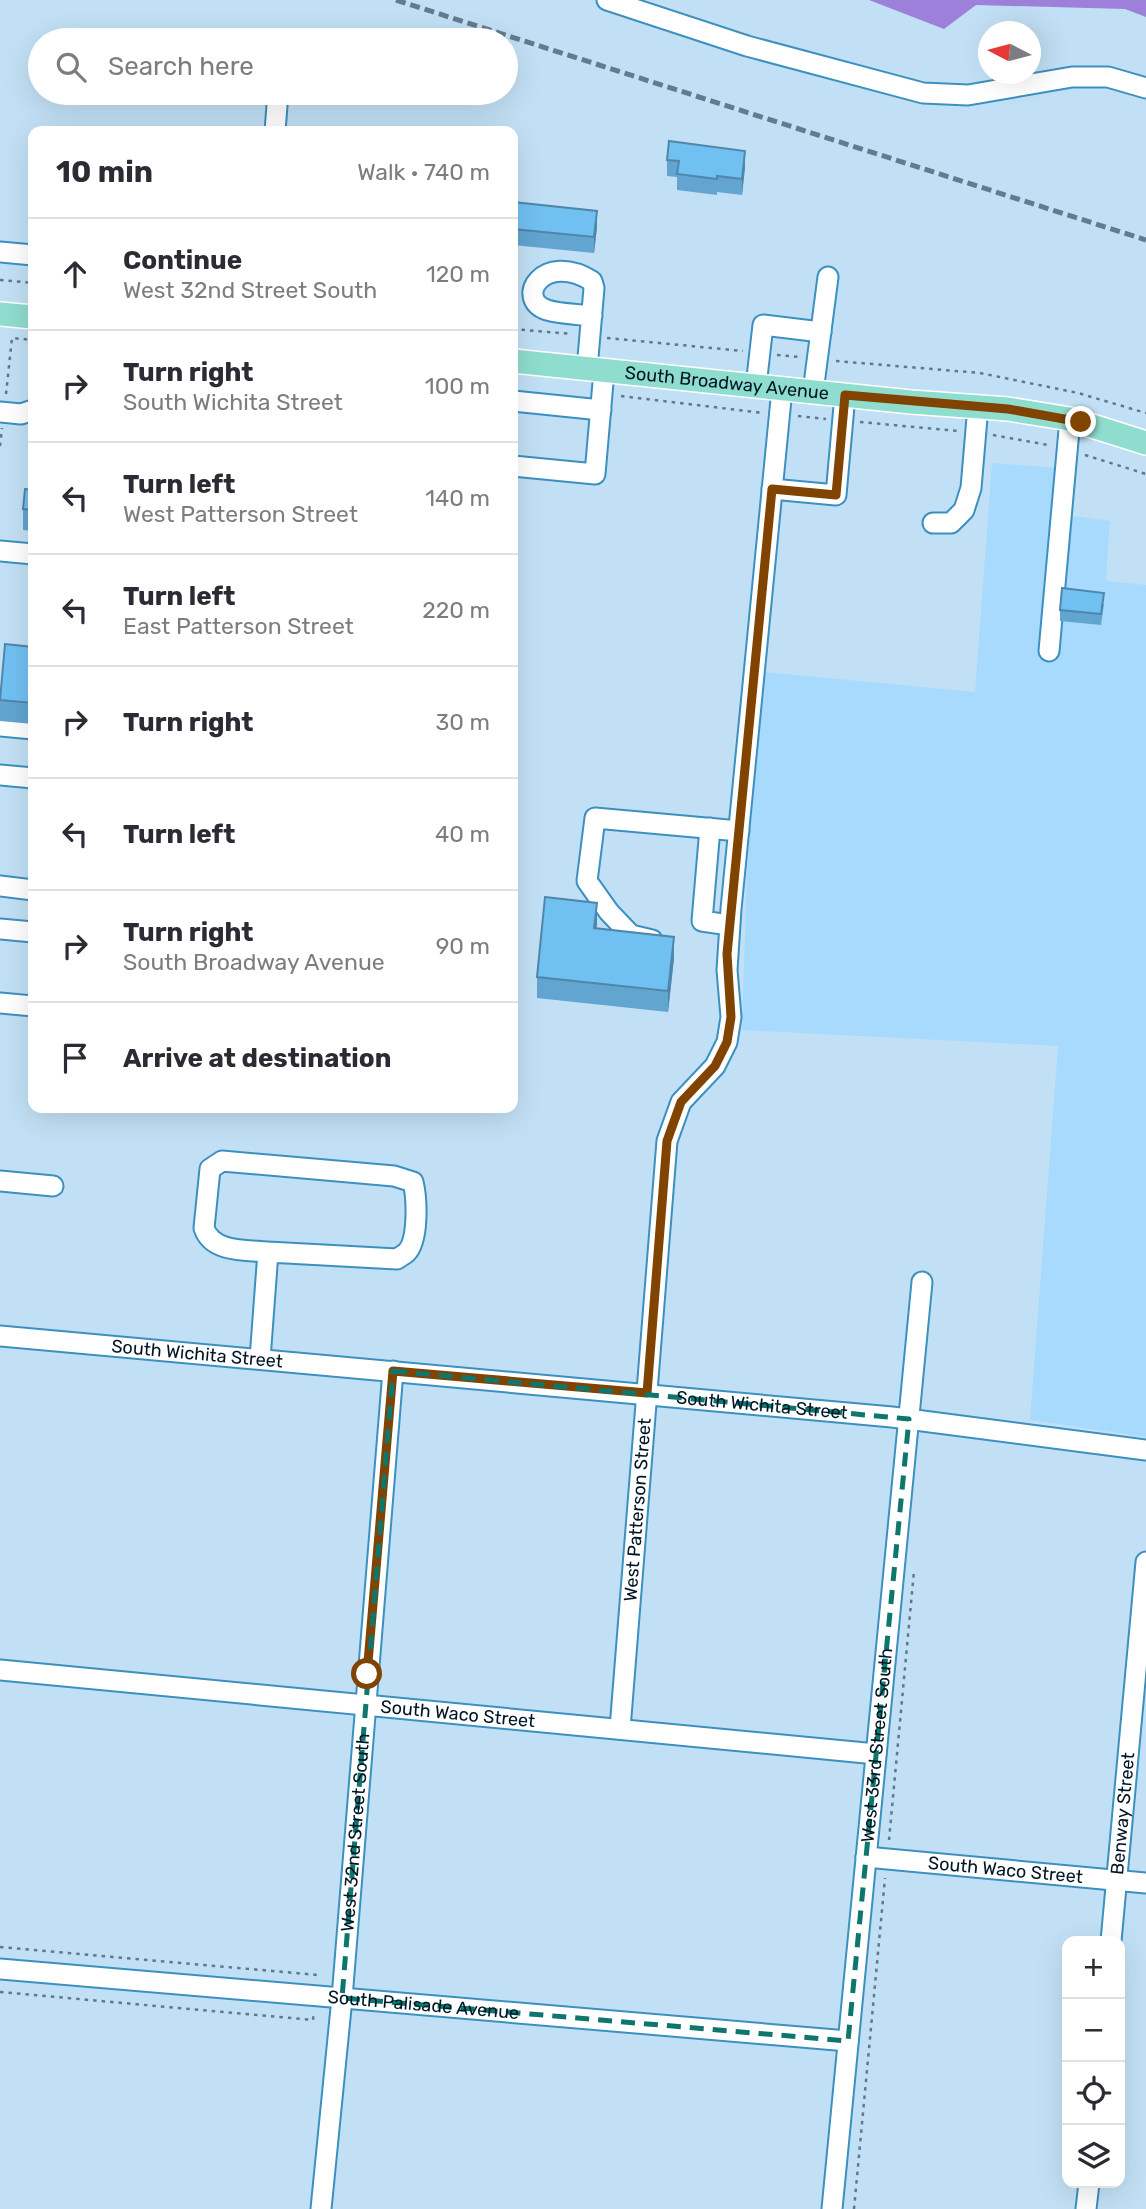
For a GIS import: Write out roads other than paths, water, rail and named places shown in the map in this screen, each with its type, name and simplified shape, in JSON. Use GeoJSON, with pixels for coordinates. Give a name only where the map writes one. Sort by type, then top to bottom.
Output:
{"type":"FeatureCollection","features":[{"type":"Feature","properties":{"kind":"main road"},"geometry":{"type":"LineString","coordinates":[[0,314],[28,317]]}},
{"type":"Feature","properties":{"kind":"main road","name":"South Broadway Avenue"},"geometry":{"type":"LineString","coordinates":[[518,362],[1028,411],[1104,428],[1146,443]]}},
{"type":"Feature","properties":{"kind":"street"},"geometry":{"type":"LineString","coordinates":[[607,0],[747,46],[923,93],[968,95],[1072,77],[1108,77],[1146,88]]}},
{"type":"Feature","properties":{"kind":"street"},"geometry":{"type":"LineString","coordinates":[[275,126],[277,105]]}},
{"type":"Feature","properties":{"kind":"street"},"geometry":{"type":"LineString","coordinates":[[0,251],[28,254]]}},
{"type":"Feature","properties":{"kind":"street"},"geometry":{"type":"LineString","coordinates":[[813,392],[828,277]]}},
{"type":"Feature","properties":{"kind":"street"},"geometry":{"type":"LineString","coordinates":[[518,466],[595,474],[601,410],[592,316]]}},
{"type":"Feature","properties":{"kind":"street"},"geometry":{"type":"LineString","coordinates":[[756,386],[763,326],[821,332]]}},
{"type":"Feature","properties":{"kind":"street"},"geometry":{"type":"LineString","coordinates":[[710,828],[702,921],[729,925],[782,389]]}},
{"type":"Feature","properties":{"kind":"street"},"geometry":{"type":"LineString","coordinates":[[772,489],[836,495],[845,395]]}},
{"type":"Feature","properties":{"kind":"street"},"geometry":{"type":"LineString","coordinates":[[518,402],[601,410]]}},
{"type":"Feature","properties":{"kind":"street"},"geometry":{"type":"LineString","coordinates":[[933,523],[951,523],[964,510],[971,488],[978,406]]}},
{"type":"Feature","properties":{"kind":"street"},"geometry":{"type":"LineString","coordinates":[[2,412],[21,414],[28,412]]}},
{"type":"Feature","properties":{"kind":"street"},"geometry":{"type":"LineString","coordinates":[[1049,651],[1070,419]]}},
{"type":"Feature","properties":{"kind":"street"},"geometry":{"type":"LineString","coordinates":[[0,551],[28,554]]}},
{"type":"Feature","properties":{"kind":"street"},"geometry":{"type":"LineString","coordinates":[[0,726],[28,729]]}},
{"type":"Feature","properties":{"kind":"street"},"geometry":{"type":"LineString","coordinates":[[0,775],[28,778]]}},
{"type":"Feature","properties":{"kind":"street"},"geometry":{"type":"LineString","coordinates":[[652,940],[631,934],[609,912],[587,881],[595,818],[739,831]]}},
{"type":"Feature","properties":{"kind":"street"},"geometry":{"type":"LineString","coordinates":[[0,886],[28,889]]}},
{"type":"Feature","properties":{"kind":"street","name":"West Patterson Street"},"geometry":{"type":"LineString","coordinates":[[620,1729],[667,1141],[681,1102],[722,1055],[731,1017],[727,971],[729,925]]}},
{"type":"Feature","properties":{"kind":"street"},"geometry":{"type":"LineString","coordinates":[[0,929],[28,932]]}},
{"type":"Feature","properties":{"kind":"street"},"geometry":{"type":"LineString","coordinates":[[0,1003],[28,1006]]}},
{"type":"Feature","properties":{"kind":"street"},"geometry":{"type":"LineString","coordinates":[[222,1161],[394,1176],[414,1182],[416,1215],[413,1238],[408,1252],[397,1259],[268,1252],[218,1245],[206,1235],[204,1228],[207,1178],[215,1163],[222,1161]]}},
{"type":"Feature","properties":{"kind":"street"},"geometry":{"type":"LineString","coordinates":[[0,1181],[52,1186]]}},
{"type":"Feature","properties":{"kind":"street"},"geometry":{"type":"LineString","coordinates":[[260,1359],[268,1252]]}},
{"type":"Feature","properties":{"kind":"street","name":"West 33rd Street South"},"geometry":{"type":"LineString","coordinates":[[832,2209],[922,1282]]}},
{"type":"Feature","properties":{"kind":"street","name":"South Wichita Street"},"geometry":{"type":"LineString","coordinates":[[0,1336],[909,1419],[1146,1450]]}},
{"type":"Feature","properties":{"kind":"street","name":"West 32nd Street South"},"geometry":{"type":"LineString","coordinates":[[321,2209],[342,1998],[393,1371]]}},
{"type":"Feature","properties":{"kind":"street","name":"Benway Street"},"geometry":{"type":"LineString","coordinates":[[1111,1936],[1146,1562]]}},
{"type":"Feature","properties":{"kind":"street","name":"South Waco Street"},"geometry":{"type":"LineString","coordinates":[[0,1670],[876,1754]]}},
{"type":"Feature","properties":{"kind":"street","name":"South Waco Street"},"geometry":{"type":"LineString","coordinates":[[866,1857],[1146,1882]]}},
{"type":"Feature","properties":{"kind":"street","name":"South Palisade Avenue"},"geometry":{"type":"LineString","coordinates":[[0,1969],[848,2041]]}},
{"type":"Feature","properties":{"kind":"street"},"geometry":{"type":"LineString","coordinates":[[1086,2209],[1088,2188]]}},
{"type":"Feature","properties":{"kind":"railway"},"geometry":{"type":"LineString","coordinates":[[396,0],[484,28]]}},
{"type":"Feature","properties":{"kind":"railway"},"geometry":{"type":"LineString","coordinates":[[518,39],[1146,240]]}}]}
